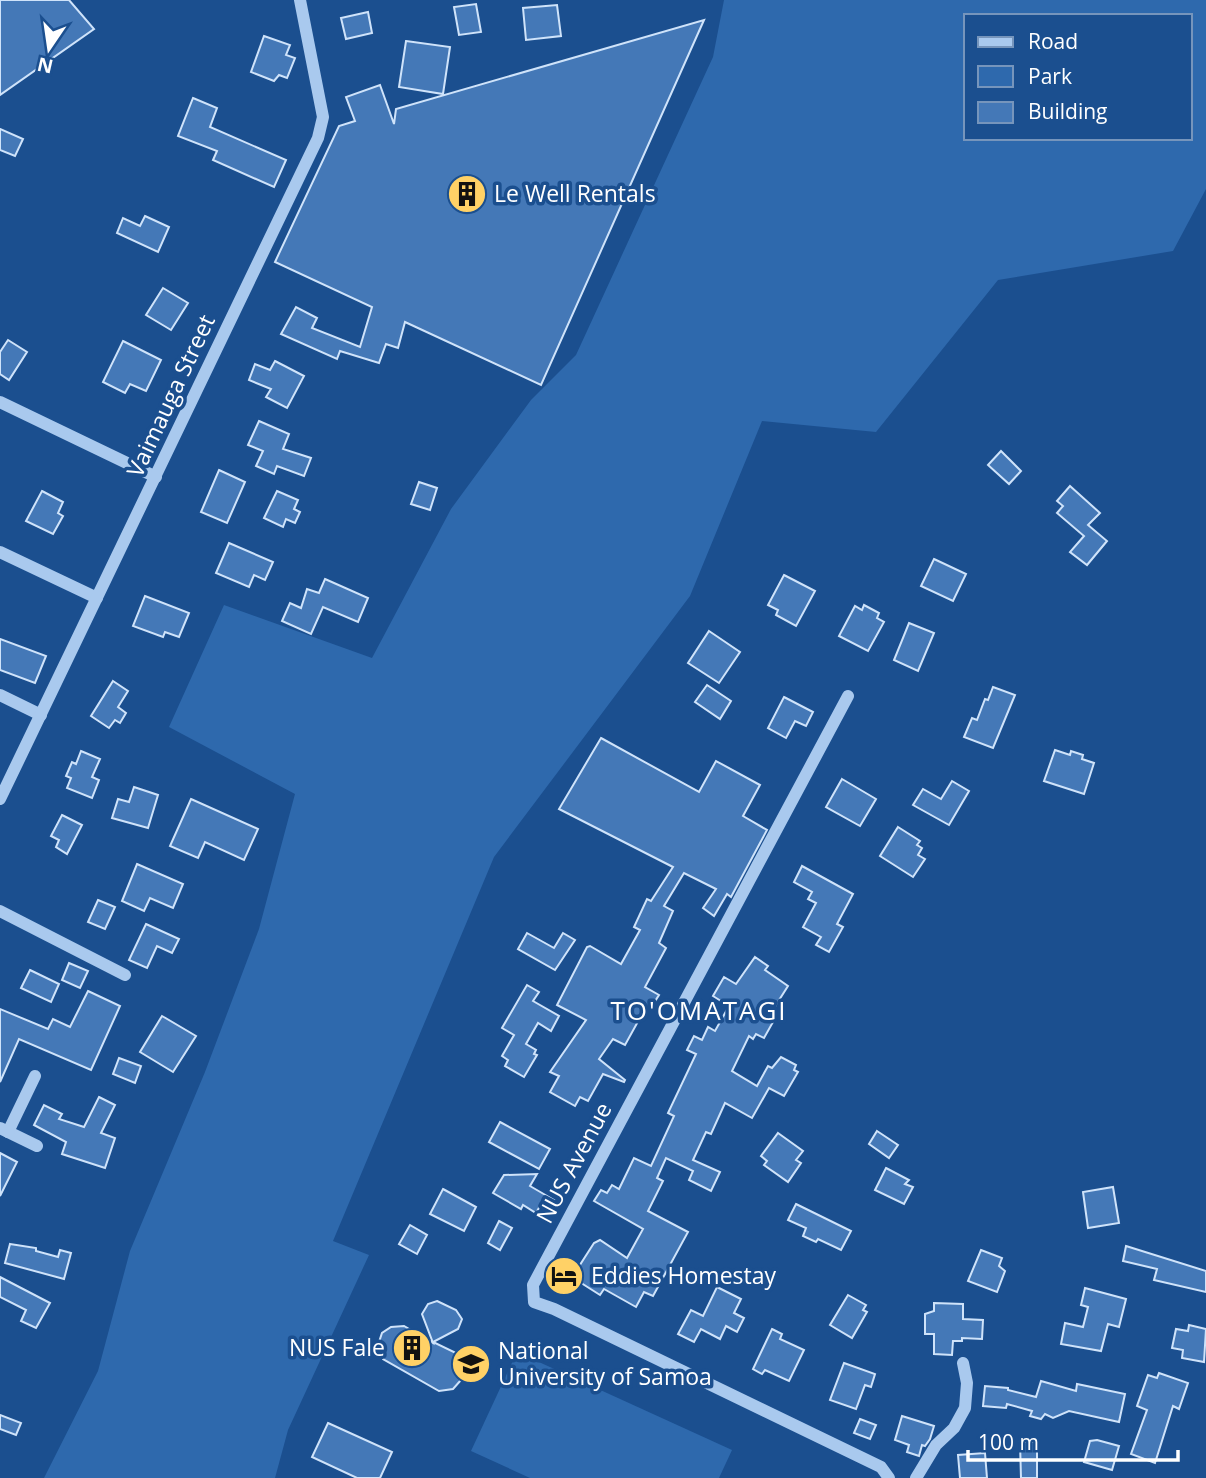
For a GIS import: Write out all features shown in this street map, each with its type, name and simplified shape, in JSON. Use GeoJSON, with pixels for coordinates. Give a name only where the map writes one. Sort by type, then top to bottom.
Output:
{"type":"FeatureCollection","features":[{"type":"Feature","properties":{"kind":"street","name":"Vaimauga Street"},"geometry":{"type":"LineString","coordinates":[[0,799],[318,138],[323,117],[300,0]]}},
{"type":"Feature","properties":{"kind":"street"},"geometry":{"type":"LineString","coordinates":[[0,402],[156,477]]}},
{"type":"Feature","properties":{"kind":"street"},"geometry":{"type":"LineString","coordinates":[[0,552],[97,598]]}},
{"type":"Feature","properties":{"kind":"street"},"geometry":{"type":"LineString","coordinates":[[0,695],[41,715]]}},
{"type":"Feature","properties":{"kind":"street","name":"NUS Avenue"},"geometry":{"type":"LineString","coordinates":[[848,696],[533,1284],[534,1302],[567,1315],[881,1467],[889,1478]]}},
{"type":"Feature","properties":{"kind":"street"},"geometry":{"type":"LineString","coordinates":[[0,911],[125,975]]}},
{"type":"Feature","properties":{"kind":"street"},"geometry":{"type":"LineString","coordinates":[[35,1076],[4,1130],[37,1146]]}},
{"type":"Feature","properties":{"kind":"street"},"geometry":{"type":"LineString","coordinates":[[916,1478],[936,1445],[954,1428],[965,1408],[967,1383],[963,1363]]}},
{"type":"Feature","properties":{"kind":"green space"},"geometry":{"type":"Polygon","coordinates":[[[724,0],[1206,0],[1206,189],[1173,251],[998,280],[876,432],[762,421],[690,596],[494,857],[333,1241],[369,1255],[288,1430],[275,1478],[44,1478],[98,1371],[130,1251],[205,1072],[259,929],[295,794],[169,727],[224,605],[372,658],[451,509],[531,400],[576,355],[713,57],[724,0]]]}},
{"type":"Feature","properties":{"kind":"green space"},"geometry":{"type":"Polygon","coordinates":[[[517,1352],[732,1450],[719,1478],[530,1478],[471,1451],[517,1352]]]}},
{"type":"Feature","properties":{"kind":"building"},"geometry":{"type":"Polygon","coordinates":[[[0,0],[69,0],[94,29],[0,95],[0,0]]]}},
{"type":"Feature","properties":{"kind":"building"},"geometry":{"type":"Polygon","coordinates":[[[476,4],[481,32],[459,35],[454,7],[476,4]]]}},
{"type":"Feature","properties":{"kind":"building"},"geometry":{"type":"Polygon","coordinates":[[[557,5],[561,36],[526,40],[523,8],[557,5]]]}},
{"type":"Feature","properties":{"kind":"building"},"geometry":{"type":"Polygon","coordinates":[[[368,12],[372,33],[346,39],[341,18],[368,12]]]}},
{"type":"Feature","properties":{"kind":"building","name":"Le Well Rentals"},"geometry":{"type":"Polygon","coordinates":[[[704,20],[541,385],[405,322],[398,348],[386,344],[379,363],[340,351],[337,359],[281,334],[296,307],[317,318],[312,328],[360,347],[372,307],[275,262],[339,126],[355,121],[346,97],[380,85],[394,124],[396,109],[704,20]]]}},
{"type":"Feature","properties":{"kind":"building"},"geometry":{"type":"Polygon","coordinates":[[[264,36],[290,45],[286,55],[295,58],[287,78],[279,75],[274,81],[251,72],[264,36]]]}},
{"type":"Feature","properties":{"kind":"building"},"geometry":{"type":"Polygon","coordinates":[[[406,41],[450,47],[443,94],[399,87],[406,41]]]}},
{"type":"Feature","properties":{"kind":"building"},"geometry":{"type":"Polygon","coordinates":[[[193,98],[217,108],[210,127],[286,160],[274,187],[213,160],[217,151],[178,136],[193,98]]]}},
{"type":"Feature","properties":{"kind":"building"},"geometry":{"type":"Polygon","coordinates":[[[0,129],[23,139],[15,156],[0,150],[0,129]]]}},
{"type":"Feature","properties":{"kind":"building"},"geometry":{"type":"Polygon","coordinates":[[[145,216],[169,227],[158,252],[117,233],[123,218],[140,226],[145,216]]]}},
{"type":"Feature","properties":{"kind":"building"},"geometry":{"type":"Polygon","coordinates":[[[163,288],[188,303],[171,330],[146,315],[163,288]]]}},
{"type":"Feature","properties":{"kind":"building"},"geometry":{"type":"Polygon","coordinates":[[[8,340],[27,352],[9,380],[0,374],[0,352],[8,340]]]}},
{"type":"Feature","properties":{"kind":"building"},"geometry":{"type":"Polygon","coordinates":[[[123,341],[161,360],[146,391],[130,384],[125,393],[103,382],[123,341]]]}},
{"type":"Feature","properties":{"kind":"building"},"geometry":{"type":"Polygon","coordinates":[[[275,361],[304,376],[287,408],[266,397],[271,389],[249,380],[255,364],[270,370],[275,361]]]}},
{"type":"Feature","properties":{"kind":"building"},"geometry":{"type":"Polygon","coordinates":[[[259,421],[289,434],[283,449],[311,458],[304,476],[277,466],[274,474],[256,466],[263,451],[248,445],[259,421]]]}},
{"type":"Feature","properties":{"kind":"building"},"geometry":{"type":"Polygon","coordinates":[[[1001,451],[1021,471],[1009,484],[988,465],[1001,451]]]}},
{"type":"Feature","properties":{"kind":"building"},"geometry":{"type":"Polygon","coordinates":[[[219,470],[245,482],[227,523],[201,512],[219,470]]]}},
{"type":"Feature","properties":{"kind":"building"},"geometry":{"type":"Polygon","coordinates":[[[419,482],[437,488],[430,510],[411,504],[419,482]]]}},
{"type":"Feature","properties":{"kind":"building"},"geometry":{"type":"Polygon","coordinates":[[[1070,486],[1100,513],[1088,525],[1107,541],[1087,565],[1070,552],[1084,536],[1057,513],[1063,506],[1057,501],[1070,486]]]}},
{"type":"Feature","properties":{"kind":"building"},"geometry":{"type":"Polygon","coordinates":[[[42,491],[63,502],[58,513],[63,516],[53,534],[26,521],[42,491]]]}},
{"type":"Feature","properties":{"kind":"building"},"geometry":{"type":"Polygon","coordinates":[[[277,491],[298,500],[294,509],[300,512],[295,523],[286,519],[283,527],[264,518],[277,491]]]}},
{"type":"Feature","properties":{"kind":"building"},"geometry":{"type":"Polygon","coordinates":[[[229,543],[273,562],[265,580],[254,575],[249,587],[216,573],[229,543]]]}},
{"type":"Feature","properties":{"kind":"building"},"geometry":{"type":"Polygon","coordinates":[[[934,559],[966,574],[953,601],[921,586],[934,559]]]}},
{"type":"Feature","properties":{"kind":"building"},"geometry":{"type":"Polygon","coordinates":[[[784,575],[815,591],[796,626],[776,615],[778,610],[768,605],[784,575]]]}},
{"type":"Feature","properties":{"kind":"building"},"geometry":{"type":"Polygon","coordinates":[[[325,579],[368,598],[358,622],[323,607],[311,634],[282,621],[290,603],[301,608],[307,589],[319,593],[325,579]]]}},
{"type":"Feature","properties":{"kind":"building"},"geometry":{"type":"Polygon","coordinates":[[[145,596],[189,613],[179,637],[165,632],[163,637],[133,626],[145,596]]]}},
{"type":"Feature","properties":{"kind":"building"},"geometry":{"type":"Polygon","coordinates":[[[864,605],[879,613],[877,618],[884,622],[868,651],[839,636],[855,606],[862,610],[864,605]]]}},
{"type":"Feature","properties":{"kind":"building"},"geometry":{"type":"Polygon","coordinates":[[[909,623],[934,633],[918,671],[894,660],[909,623]]]}},
{"type":"Feature","properties":{"kind":"building"},"geometry":{"type":"Polygon","coordinates":[[[709,631],[740,652],[719,683],[688,663],[709,631]]]}},
{"type":"Feature","properties":{"kind":"building"},"geometry":{"type":"Polygon","coordinates":[[[0,639],[46,656],[35,683],[0,670],[0,639]]]}},
{"type":"Feature","properties":{"kind":"building"},"geometry":{"type":"Polygon","coordinates":[[[113,681],[128,691],[118,707],[126,713],[120,723],[115,720],[109,728],[91,716],[113,681]]]}},
{"type":"Feature","properties":{"kind":"building"},"geometry":{"type":"Polygon","coordinates":[[[707,685],[731,701],[720,719],[695,702],[707,685]]]}},
{"type":"Feature","properties":{"kind":"building"},"geometry":{"type":"Polygon","coordinates":[[[993,687],[1015,695],[993,748],[964,737],[972,718],[977,720],[993,687]]]}},
{"type":"Feature","properties":{"kind":"building"},"geometry":{"type":"Polygon","coordinates":[[[784,697],[813,712],[806,726],[795,721],[786,738],[768,728],[784,697]]]}},
{"type":"Feature","properties":{"kind":"building"},"geometry":{"type":"Polygon","coordinates":[[[601,738],[699,792],[716,761],[760,785],[743,816],[767,830],[731,897],[727,894],[714,916],[703,908],[716,889],[684,873],[664,906],[673,911],[659,943],[666,948],[645,987],[659,995],[650,1009],[646,1007],[625,1045],[613,1039],[599,1059],[625,1080],[624,1082],[603,1074],[588,1101],[580,1097],[575,1106],[550,1092],[559,1076],[550,1072],[586,1020],[557,1005],[587,947],[590,946],[621,964],[640,930],[634,927],[647,899],[651,901],[673,867],[559,809],[601,738]]]}},
{"type":"Feature","properties":{"kind":"building"},"geometry":{"type":"Polygon","coordinates":[[[1055,750],[1070,755],[1071,751],[1083,755],[1082,759],[1094,763],[1084,794],[1044,781],[1055,750]]]}},
{"type":"Feature","properties":{"kind":"building"},"geometry":{"type":"Polygon","coordinates":[[[81,751],[100,759],[92,777],[99,780],[92,798],[67,788],[71,778],[66,776],[72,762],[76,764],[81,751]]]}},
{"type":"Feature","properties":{"kind":"building"},"geometry":{"type":"Polygon","coordinates":[[[842,779],[876,799],[860,826],[826,807],[842,779]]]}},
{"type":"Feature","properties":{"kind":"building"},"geometry":{"type":"Polygon","coordinates":[[[952,781],[969,791],[949,825],[913,805],[923,789],[941,799],[952,781]]]}},
{"type":"Feature","properties":{"kind":"building"},"geometry":{"type":"Polygon","coordinates":[[[134,787],[158,795],[148,828],[112,818],[118,799],[129,802],[134,787]]]}},
{"type":"Feature","properties":{"kind":"building"},"geometry":{"type":"Polygon","coordinates":[[[191,799],[258,829],[244,860],[205,842],[198,858],[170,846],[191,799]]]}},
{"type":"Feature","properties":{"kind":"building"},"geometry":{"type":"Polygon","coordinates":[[[62,815],[82,825],[67,854],[56,847],[59,840],[51,836],[62,815]]]}},
{"type":"Feature","properties":{"kind":"building"},"geometry":{"type":"Polygon","coordinates":[[[898,827],[920,841],[917,845],[922,848],[918,855],[925,859],[913,877],[880,856],[898,827]]]}},
{"type":"Feature","properties":{"kind":"building"},"geometry":{"type":"Polygon","coordinates":[[[137,864],[183,884],[173,908],[150,898],[144,911],[122,901],[137,864]]]}},
{"type":"Feature","properties":{"kind":"building"},"geometry":{"type":"Polygon","coordinates":[[[802,866],[853,894],[837,924],[843,927],[829,952],[816,945],[821,937],[803,927],[816,903],[808,899],[812,892],[794,882],[802,866]]]}},
{"type":"Feature","properties":{"kind":"building"},"geometry":{"type":"Polygon","coordinates":[[[98,900],[115,907],[105,929],[88,922],[98,900]]]}},
{"type":"Feature","properties":{"kind":"building"},"geometry":{"type":"Polygon","coordinates":[[[146,924],[179,939],[172,953],[157,946],[147,968],[129,960],[146,924]]]}},
{"type":"Feature","properties":{"kind":"building"},"geometry":{"type":"Polygon","coordinates":[[[527,933],[554,948],[563,933],[575,940],[555,970],[518,949],[527,933]]]}},
{"type":"Feature","properties":{"kind":"building"},"geometry":{"type":"Polygon","coordinates":[[[755,957],[768,966],[765,970],[788,986],[767,1019],[773,1022],[764,1038],[756,1034],[753,1039],[749,1036],[732,1071],[757,1086],[768,1066],[772,1068],[781,1057],[796,1065],[794,1070],[798,1072],[784,1096],[769,1088],[752,1118],[725,1103],[711,1134],[706,1132],[693,1160],[720,1172],[711,1191],[689,1180],[693,1171],[666,1158],[657,1178],[663,1181],[648,1211],[688,1232],[653,1296],[644,1292],[636,1307],[604,1289],[600,1295],[575,1279],[578,1268],[594,1243],[600,1240],[627,1258],[643,1229],[594,1201],[601,1190],[607,1193],[612,1185],[619,1189],[634,1158],[651,1166],[674,1116],[668,1113],[696,1054],[687,1050],[694,1036],[702,1040],[708,1027],[715,1031],[729,1006],[713,996],[724,977],[736,984],[755,957]]]}},
{"type":"Feature","properties":{"kind":"building"},"geometry":{"type":"Polygon","coordinates":[[[69,963],[88,971],[80,988],[62,980],[69,963]]]}},
{"type":"Feature","properties":{"kind":"building"},"geometry":{"type":"Polygon","coordinates":[[[30,970],[59,984],[51,1002],[21,988],[30,970]]]}},
{"type":"Feature","properties":{"kind":"building"},"geometry":{"type":"Polygon","coordinates":[[[527,985],[539,992],[533,1001],[559,1016],[551,1031],[538,1023],[526,1044],[536,1050],[534,1054],[537,1055],[524,1077],[505,1066],[508,1060],[502,1056],[514,1035],[502,1028],[527,985]]]}},
{"type":"Feature","properties":{"kind":"building"},"geometry":{"type":"Polygon","coordinates":[[[88,991],[120,1006],[91,1070],[19,1039],[0,1082],[0,1009],[48,1029],[53,1019],[70,1027],[88,991]]]}},
{"type":"Feature","properties":{"kind":"building"},"geometry":{"type":"Polygon","coordinates":[[[162,1016],[196,1036],[173,1072],[140,1052],[162,1016]]]}},
{"type":"Feature","properties":{"kind":"building"},"geometry":{"type":"Polygon","coordinates":[[[119,1058],[141,1066],[135,1083],[113,1074],[119,1058]]]}},
{"type":"Feature","properties":{"kind":"building"},"geometry":{"type":"Polygon","coordinates":[[[99,1097],[115,1105],[101,1133],[115,1138],[105,1168],[62,1154],[66,1142],[34,1125],[44,1105],[62,1114],[59,1119],[84,1127],[99,1097]]]}},
{"type":"Feature","properties":{"kind":"building"},"geometry":{"type":"Polygon","coordinates":[[[500,1122],[550,1149],[539,1169],[489,1142],[500,1122]]]}},
{"type":"Feature","properties":{"kind":"building"},"geometry":{"type":"Polygon","coordinates":[[[877,1131],[898,1145],[889,1158],[869,1144],[877,1131]]]}},
{"type":"Feature","properties":{"kind":"building"},"geometry":{"type":"Polygon","coordinates":[[[778,1133],[803,1151],[796,1160],[801,1163],[788,1182],[764,1165],[767,1161],[761,1156],[778,1133]]]}},
{"type":"Feature","properties":{"kind":"building"},"geometry":{"type":"Polygon","coordinates":[[[0,1153],[17,1162],[0,1196],[0,1153]]]}},
{"type":"Feature","properties":{"kind":"building"},"geometry":{"type":"Polygon","coordinates":[[[886,1168],[909,1180],[905,1184],[913,1187],[904,1204],[875,1190],[886,1168]]]}},
{"type":"Feature","properties":{"kind":"building"},"geometry":{"type":"Polygon","coordinates":[[[537,1174],[530,1186],[554,1200],[548,1210],[540,1206],[536,1213],[523,1205],[521,1209],[493,1193],[504,1175],[537,1174]]]}},
{"type":"Feature","properties":{"kind":"building"},"geometry":{"type":"Polygon","coordinates":[[[1113,1187],[1119,1223],[1088,1228],[1083,1192],[1113,1187]]]}},
{"type":"Feature","properties":{"kind":"building"},"geometry":{"type":"Polygon","coordinates":[[[443,1189],[476,1207],[464,1231],[430,1214],[443,1189]]]}},
{"type":"Feature","properties":{"kind":"building"},"geometry":{"type":"Polygon","coordinates":[[[796,1204],[851,1231],[841,1250],[818,1239],[816,1242],[803,1236],[806,1228],[788,1220],[796,1204]]]}},
{"type":"Feature","properties":{"kind":"building"},"geometry":{"type":"Polygon","coordinates":[[[499,1221],[512,1228],[500,1250],[488,1243],[499,1221]]]}},
{"type":"Feature","properties":{"kind":"building"},"geometry":{"type":"Polygon","coordinates":[[[410,1225],[427,1235],[417,1254],[399,1244],[410,1225]]]}},
{"type":"Feature","properties":{"kind":"building"},"geometry":{"type":"Polygon","coordinates":[[[10,1244],[36,1248],[36,1251],[58,1257],[60,1250],[71,1253],[64,1279],[5,1263],[10,1244]]]}},
{"type":"Feature","properties":{"kind":"building"},"geometry":{"type":"Polygon","coordinates":[[[1126,1246],[1206,1271],[1206,1292],[1154,1280],[1157,1269],[1123,1261],[1126,1246]]]}},
{"type":"Feature","properties":{"kind":"building"},"geometry":{"type":"Polygon","coordinates":[[[981,1250],[1002,1258],[999,1266],[1005,1271],[997,1292],[968,1281],[981,1250]]]}},
{"type":"Feature","properties":{"kind":"building"},"geometry":{"type":"Polygon","coordinates":[[[0,1277],[50,1303],[36,1328],[21,1321],[26,1310],[0,1297],[0,1277]]]}},
{"type":"Feature","properties":{"kind":"building"},"geometry":{"type":"Polygon","coordinates":[[[717,1287],[741,1299],[734,1313],[744,1318],[737,1332],[726,1326],[720,1339],[701,1329],[694,1342],[678,1334],[691,1310],[703,1316],[717,1287]]]}},
{"type":"Feature","properties":{"kind":"building"},"geometry":{"type":"Polygon","coordinates":[[[1085,1288],[1126,1299],[1119,1327],[1108,1324],[1101,1351],[1061,1344],[1065,1323],[1083,1327],[1088,1307],[1081,1305],[1085,1288]]]}},
{"type":"Feature","properties":{"kind":"building"},"geometry":{"type":"Polygon","coordinates":[[[848,1295],[866,1305],[863,1310],[867,1312],[852,1338],[830,1325],[848,1295]]]}},
{"type":"Feature","properties":{"kind":"building","name":"NUS Fale"},"geometry":{"type":"Polygon","coordinates":[[[437,1301],[456,1310],[462,1319],[458,1329],[433,1342],[458,1354],[464,1369],[461,1380],[453,1389],[439,1391],[383,1359],[379,1342],[382,1333],[391,1327],[404,1326],[433,1343],[422,1314],[428,1304],[437,1301]]]}},
{"type":"Feature","properties":{"kind":"building"},"geometry":{"type":"Polygon","coordinates":[[[934,1303],[963,1304],[963,1319],[983,1320],[982,1339],[962,1338],[962,1341],[953,1341],[952,1355],[934,1354],[934,1334],[925,1334],[925,1314],[934,1311],[934,1303]]]}},
{"type":"Feature","properties":{"kind":"building"},"geometry":{"type":"Polygon","coordinates":[[[1189,1325],[1206,1329],[1204,1362],[1182,1358],[1183,1350],[1172,1348],[1176,1329],[1188,1331],[1189,1325]]]}},
{"type":"Feature","properties":{"kind":"building"},"geometry":{"type":"Polygon","coordinates":[[[772,1329],[782,1334],[780,1339],[804,1350],[789,1381],[765,1370],[762,1374],[753,1369],[772,1329]]]}},
{"type":"Feature","properties":{"kind":"building"},"geometry":{"type":"Polygon","coordinates":[[[844,1363],[875,1374],[871,1387],[865,1385],[856,1409],[830,1400],[844,1363]]]}},
{"type":"Feature","properties":{"kind":"building"},"geometry":{"type":"Polygon","coordinates":[[[1159,1373],[1188,1383],[1179,1409],[1173,1406],[1155,1463],[1131,1454],[1147,1410],[1137,1406],[1148,1375],[1157,1378],[1159,1373]]]}},
{"type":"Feature","properties":{"kind":"building"},"geometry":{"type":"Polygon","coordinates":[[[1041,1381],[1076,1391],[1077,1384],[1125,1394],[1119,1422],[1069,1411],[1053,1418],[1045,1414],[1041,1419],[1030,1416],[1032,1411],[1007,1404],[1006,1408],[983,1406],[985,1386],[1008,1388],[1036,1397],[1041,1381]]]}},
{"type":"Feature","properties":{"kind":"building"},"geometry":{"type":"Polygon","coordinates":[[[0,1415],[21,1423],[16,1435],[0,1429],[0,1415]]]}},
{"type":"Feature","properties":{"kind":"building"},"geometry":{"type":"Polygon","coordinates":[[[902,1416],[934,1426],[930,1439],[925,1446],[922,1445],[919,1456],[907,1452],[909,1445],[895,1440],[902,1416]]]}},
{"type":"Feature","properties":{"kind":"building"},"geometry":{"type":"Polygon","coordinates":[[[860,1419],[876,1425],[870,1439],[854,1433],[860,1419]]]}},
{"type":"Feature","properties":{"kind":"building"},"geometry":{"type":"Polygon","coordinates":[[[328,1423],[392,1452],[380,1478],[357,1478],[312,1457],[328,1423]]]}},
{"type":"Feature","properties":{"kind":"building"},"geometry":{"type":"Polygon","coordinates":[[[1097,1440],[1119,1446],[1112,1470],[1084,1462],[1090,1441],[1097,1440]]]}},
{"type":"Feature","properties":{"kind":"building"},"geometry":{"type":"Polygon","coordinates":[[[1020,1442],[1037,1442],[1037,1478],[1021,1478],[1020,1442]]]}},
{"type":"Feature","properties":{"kind":"building"},"geometry":{"type":"Polygon","coordinates":[[[985,1453],[987,1478],[960,1478],[958,1455],[985,1453]]]}},
{"type":"Feature","properties":{"kind":"place","name":"Le Well Rentals"},"geometry":{"type":"Point","coordinates":[467,194]}},
{"type":"Feature","properties":{"kind":"place","name":"Eddies Homestay"},"geometry":{"type":"Point","coordinates":[564,1276]}},
{"type":"Feature","properties":{"kind":"place","name":"NUS Fale"},"geometry":{"type":"Point","coordinates":[412,1348]}},
{"type":"Feature","properties":{"kind":"place","name":"National University of Samoa"},"geometry":{"type":"Point","coordinates":[471,1364]}},
{"type":"Feature","properties":{"kind":"district","name":"TO'OMATAGI"},"geometry":{"type":"Point","coordinates":[699,1011]}}]}
